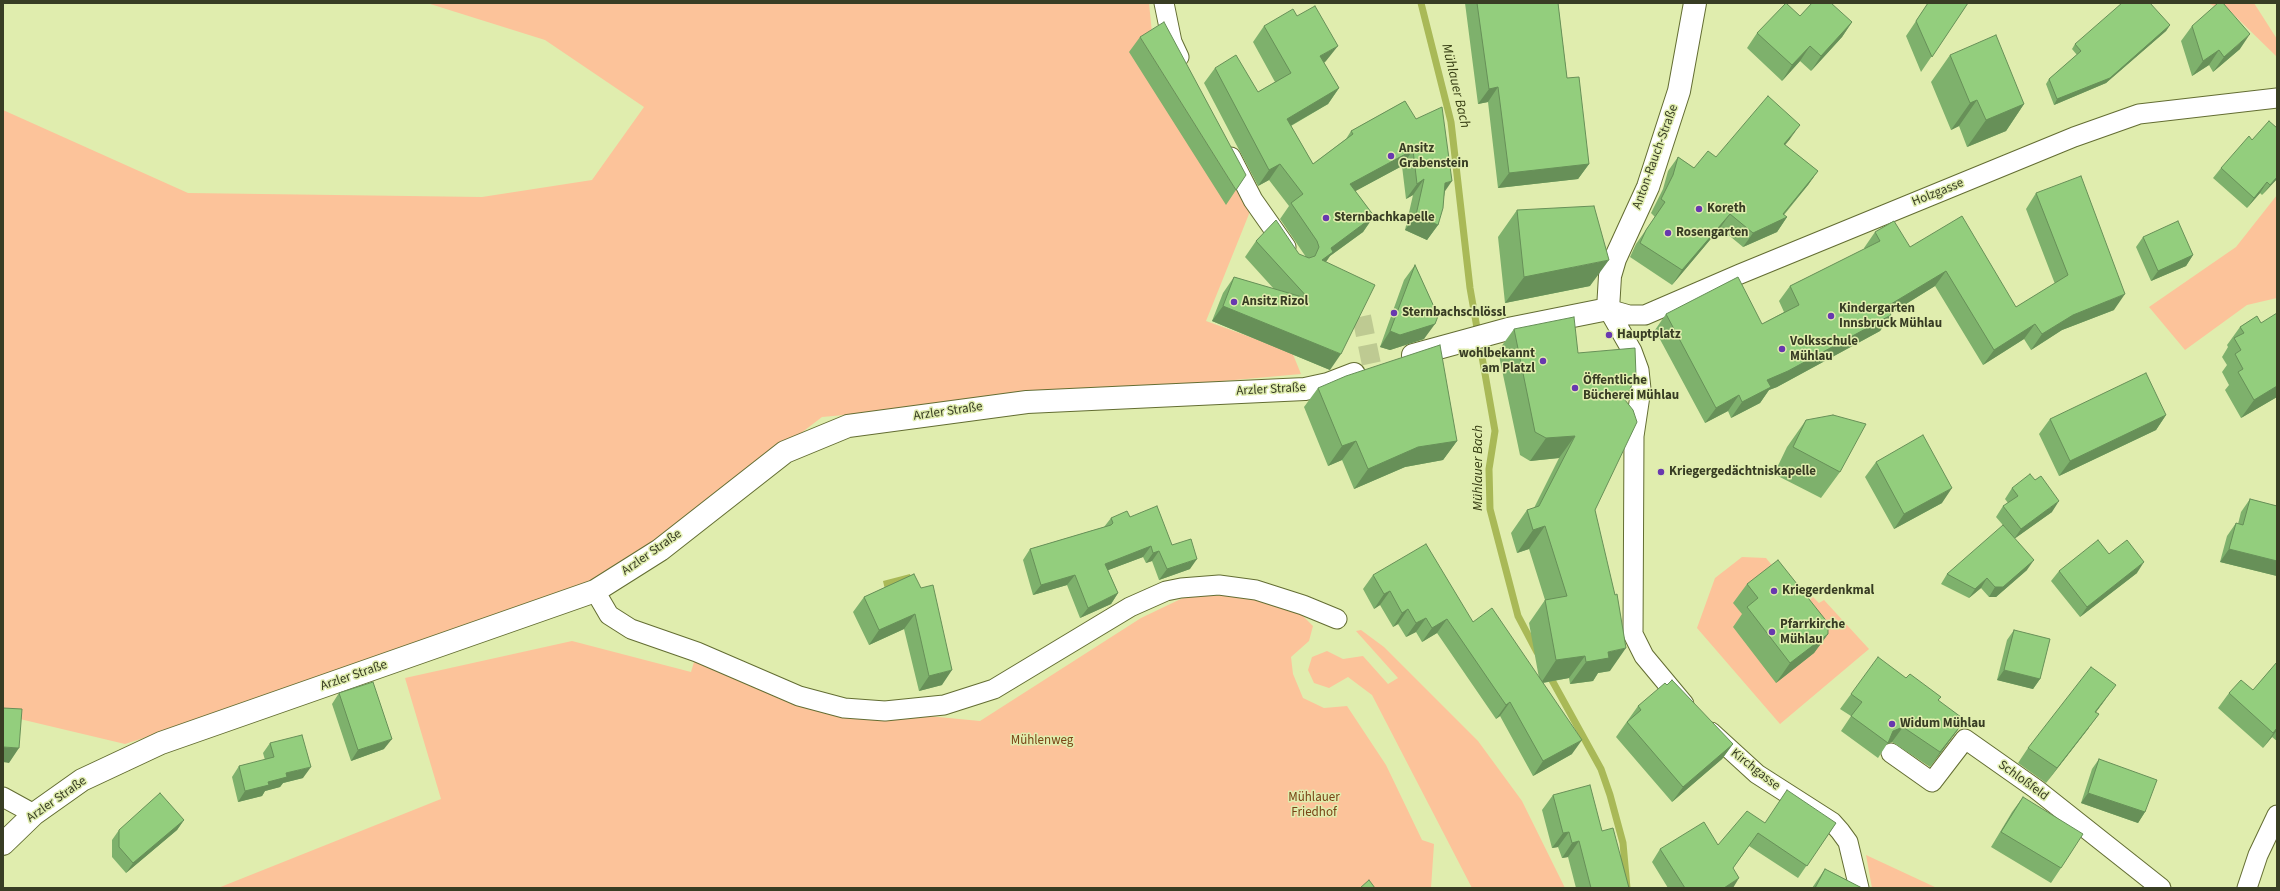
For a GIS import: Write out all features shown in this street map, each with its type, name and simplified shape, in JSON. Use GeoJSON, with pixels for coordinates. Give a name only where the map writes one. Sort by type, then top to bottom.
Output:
{"type":"FeatureCollection","features":[{"type":"Feature","properties":{"kind":"main road","name":"Anton-Rauch-Straße"},"geometry":{"type":"LineString","coordinates":[[1608,309],[1610,276],[1615,259],[1648,187],[1679,91],[1695,3]]}},
{"type":"Feature","properties":{"kind":"main road"},"geometry":{"type":"LineString","coordinates":[[1395,360],[1448,344],[1508,329],[1608,309]]}},
{"type":"Feature","properties":{"kind":"main road","name":"Arzler Straße"},"geometry":{"type":"LineString","coordinates":[[3,844],[34,814],[82,780],[161,743],[595,591],[660,550],[785,452],[848,426],[1027,402],[1305,389],[1328,384],[1372,368]]}},
{"type":"Feature","properties":{"kind":"street"},"geometry":{"type":"LineString","coordinates":[[1164,3],[1172,42],[1185,70]]}},
{"type":"Feature","properties":{"kind":"street","name":"Holzgasse"},"geometry":{"type":"LineString","coordinates":[[1608,309],[1629,315],[1645,316],[1747,271],[2074,137],[2139,114],[2277,98]]}},
{"type":"Feature","properties":{"kind":"street"},"geometry":{"type":"LineString","coordinates":[[1221,139],[1253,200],[1297,262]]}},
{"type":"Feature","properties":{"kind":"street","name":"Kirchgasse"},"geometry":{"type":"LineString","coordinates":[[1608,309],[1632,351],[1639,370],[1640,389],[1634,436],[1633,634],[1644,656],[1661,678],[1737,758],[1782,791],[1832,822],[1840,831],[1848,842],[1858,888]]}},
{"type":"Feature","properties":{"kind":"street"},"geometry":{"type":"LineString","coordinates":[[595,591],[609,615],[631,629],[696,652],[799,696],[844,708],[886,712],[944,705],[994,689],[1130,607],[1166,591],[1181,588],[1219,585],[1256,590],[1296,602],[1337,619]]}},
{"type":"Feature","properties":{"kind":"street","name":"Schloßfeld"},"geometry":{"type":"LineString","coordinates":[[1891,753],[1932,782],[1965,739],[2036,789],[2161,888]]}},
{"type":"Feature","properties":{"kind":"street"},"geometry":{"type":"LineString","coordinates":[[3,797],[34,814]]}},
{"type":"Feature","properties":{"kind":"street"},"geometry":{"type":"LineString","coordinates":[[2247,888],[2258,855],[2277,815]]}},
{"type":"Feature","properties":{"kind":"green space"},"geometry":{"type":"Polygon","coordinates":[[[427,3],[1149,3],[1152,33],[1251,209],[1206,321],[1292,352],[1301,374],[822,417],[595,591],[125,744],[3,715],[3,110],[188,193],[482,197],[592,180],[644,107],[545,40],[427,3]]]}},
{"type":"Feature","properties":{"kind":"green space"},"geometry":{"type":"Polygon","coordinates":[[[2207,3],[2254,3],[2277,39],[2277,57],[2232,13],[2207,3]]]}},
{"type":"Feature","properties":{"kind":"green space"},"geometry":{"type":"Polygon","coordinates":[[[2277,195],[2277,298],[2247,305],[2185,350],[2149,307],[2236,247],[2277,195]]]}},
{"type":"Feature","properties":{"kind":"green space"},"geometry":{"type":"Polygon","coordinates":[[[1742,557],[1766,558],[1804,605],[1813,597],[1819,603],[1824,600],[1869,649],[1780,724],[1697,628],[1715,578],[1742,557]]]}},
{"type":"Feature","properties":{"kind":"green space"},"geometry":{"type":"Polygon","coordinates":[[[1238,595],[1273,601],[1300,613],[1313,626],[1309,641],[1291,657],[1293,674],[1303,698],[1324,708],[1347,706],[1386,765],[1422,840],[1434,844],[1431,888],[218,888],[441,799],[405,678],[572,641],[691,672],[697,652],[844,708],[980,721],[1141,618],[1187,596],[1238,595]]]}},
{"type":"Feature","properties":{"kind":"green space"},"geometry":{"type":"Polygon","coordinates":[[[1361,630],[1384,647],[1478,741],[1522,801],[1565,888],[1472,888],[1372,695],[1348,677],[1329,688],[1314,683],[1308,670],[1312,657],[1327,651],[1343,659],[1363,656],[1388,684],[1398,678],[1356,631],[1361,630]]]}},
{"type":"Feature","properties":{"kind":"green space"},"geometry":{"type":"Polygon","coordinates":[[[1866,855],[1937,888],[1872,888],[1866,855]]]}},
{"type":"Feature","properties":{"kind":"shaded area"},"geometry":{"type":"Polygon","coordinates":[[[910,574],[913,587],[886,594],[883,581],[910,574]]]}},
{"type":"Feature","properties":{"kind":"building"},"geometry":{"type":"Polygon","coordinates":[[[1477,3],[1558,3],[1567,78],[1579,77],[1589,164],[1509,173],[1498,87],[1489,89],[1477,3]]]}},
{"type":"Feature","properties":{"kind":"building"},"geometry":{"type":"Polygon","coordinates":[[[1786,3],[1800,16],[1812,3],[1831,3],[1852,22],[1821,56],[1810,46],[1792,65],[1757,33],[1786,3]]]}},
{"type":"Feature","properties":{"kind":"building"},"geometry":{"type":"Polygon","coordinates":[[[1928,3],[1968,3],[1932,57],[1916,21],[1928,3]]]}},
{"type":"Feature","properties":{"kind":"building"},"geometry":{"type":"Polygon","coordinates":[[[2122,3],[2150,3],[2170,25],[2110,78],[2057,99],[2049,79],[2081,51],[2075,44],[2122,3]]]}},
{"type":"Feature","properties":{"kind":"building"},"geometry":{"type":"Polygon","coordinates":[[[2218,3],[2223,3],[2250,34],[2224,57],[2219,50],[2203,61],[2192,26],[2218,3]]]}},
{"type":"Feature","properties":{"kind":"building"},"geometry":{"type":"Polygon","coordinates":[[[1315,6],[1338,46],[1320,56],[1339,88],[1287,119],[1313,164],[1353,134],[1351,131],[1405,101],[1416,119],[1442,107],[1452,181],[1445,183],[1443,208],[1438,225],[1416,215],[1424,179],[1417,184],[1413,150],[1350,184],[1374,216],[1331,248],[1333,252],[1322,260],[1375,285],[1341,354],[1223,306],[1234,277],[1309,299],[1256,241],[1276,220],[1299,254],[1309,258],[1315,256],[1319,247],[1317,241],[1291,203],[1303,194],[1280,164],[1269,170],[1215,68],[1236,55],[1258,92],[1291,73],[1264,26],[1293,9],[1297,16],[1315,6]]]}},
{"type":"Feature","properties":{"kind":"building"},"geometry":{"type":"Polygon","coordinates":[[[1164,22],[1246,175],[1236,190],[1140,37],[1164,22]]]}},
{"type":"Feature","properties":{"kind":"building"},"geometry":{"type":"Polygon","coordinates":[[[1996,35],[2024,104],[1986,120],[1977,100],[1970,103],[1950,55],[1996,35]]]}},
{"type":"Feature","properties":{"kind":"building"},"geometry":{"type":"Polygon","coordinates":[[[1768,96],[1800,125],[1784,144],[1818,171],[1783,214],[1787,217],[1753,233],[1730,214],[1682,270],[1640,243],[1646,230],[1665,202],[1661,199],[1673,175],[1678,157],[1694,168],[1708,151],[1716,157],[1768,96]]]}},
{"type":"Feature","properties":{"kind":"building"},"geometry":{"type":"Polygon","coordinates":[[[2269,121],[2277,128],[2277,177],[2270,185],[2267,182],[2254,198],[2221,168],[2249,136],[2252,140],[2269,121]]]}},
{"type":"Feature","properties":{"kind":"building"},"geometry":{"type":"Polygon","coordinates":[[[2081,176],[2125,294],[2073,315],[2042,334],[2035,324],[1994,350],[1946,271],[1886,307],[1891,315],[1788,371],[1767,380],[1771,387],[1742,402],[1739,395],[1716,408],[1666,314],[1738,277],[1762,324],[1799,305],[1790,286],[1880,241],[1875,232],[1894,221],[1910,247],[1962,216],[2016,307],[2068,275],[2036,193],[2081,176]]]}},
{"type":"Feature","properties":{"kind":"building"},"geometry":{"type":"Polygon","coordinates":[[[1594,206],[1609,260],[1524,277],[1517,210],[1594,206]]]}},
{"type":"Feature","properties":{"kind":"building"},"geometry":{"type":"Polygon","coordinates":[[[2178,221],[2193,255],[2158,271],[2143,237],[2178,221]]]}},
{"type":"Feature","properties":{"kind":"building"},"geometry":{"type":"Polygon","coordinates":[[[1415,265],[1435,309],[1440,311],[1435,324],[1400,335],[1390,331],[1415,265]]]}},
{"type":"Feature","properties":{"kind":"building"},"geometry":{"type":"Polygon","coordinates":[[[2277,313],[2277,386],[2254,400],[2238,372],[2243,369],[2235,354],[2241,350],[2234,338],[2244,333],[2240,327],[2257,316],[2261,323],[2277,313]]]}},
{"type":"Feature","properties":{"kind":"building"},"geometry":{"type":"Polygon","coordinates":[[[1574,317],[1578,353],[1635,348],[1636,376],[1625,400],[1633,410],[1637,422],[1595,510],[1615,595],[1617,594],[1626,648],[1608,652],[1609,658],[1586,662],[1585,656],[1556,660],[1545,600],[1567,596],[1545,526],[1533,530],[1527,510],[1539,506],[1575,436],[1546,438],[1535,432],[1514,329],[1574,317]]]}},
{"type":"Feature","properties":{"kind":"building"},"geometry":{"type":"Polygon","coordinates":[[[1440,345],[1457,441],[1418,447],[1368,469],[1356,441],[1342,446],[1318,388],[1346,376],[1440,345]]]}},
{"type":"Feature","properties":{"kind":"building"},"geometry":{"type":"Polygon","coordinates":[[[2146,373],[2166,415],[2070,461],[2050,419],[2146,373]]]}},
{"type":"Feature","properties":{"kind":"building"},"geometry":{"type":"Polygon","coordinates":[[[1833,415],[1866,424],[1840,472],[1793,447],[1806,420],[1833,415]]]}},
{"type":"Feature","properties":{"kind":"building"},"geometry":{"type":"Polygon","coordinates":[[[1923,435],[1952,488],[1904,514],[1876,462],[1923,435]]]}},
{"type":"Feature","properties":{"kind":"building"},"geometry":{"type":"Polygon","coordinates":[[[2030,474],[2035,480],[2041,476],[2059,501],[2021,529],[2003,506],[2018,496],[2012,488],[2030,474]]]}},
{"type":"Feature","properties":{"kind":"building"},"geometry":{"type":"Polygon","coordinates":[[[2250,499],[2277,506],[2277,561],[2229,549],[2236,523],[2243,525],[2250,499]]]}},
{"type":"Feature","properties":{"kind":"building"},"geometry":{"type":"Polygon","coordinates":[[[1157,506],[1172,545],[1191,539],[1197,559],[1167,569],[1159,551],[1153,553],[1151,546],[1105,564],[1118,593],[1088,608],[1075,575],[1041,585],[1030,549],[1111,525],[1113,523],[1111,518],[1127,511],[1130,517],[1157,506]]]}},
{"type":"Feature","properties":{"kind":"building"},"geometry":{"type":"Polygon","coordinates":[[[2003,525],[2034,560],[2003,587],[1995,587],[1987,578],[1975,589],[1947,574],[2003,525]]]}},
{"type":"Feature","properties":{"kind":"building"},"geometry":{"type":"Polygon","coordinates":[[[2098,540],[2109,554],[2127,540],[2144,562],[2087,607],[2059,571],[2098,540]]]}},
{"type":"Feature","properties":{"kind":"building"},"geometry":{"type":"Polygon","coordinates":[[[1426,544],[1473,622],[1492,608],[1582,740],[1543,761],[1510,702],[1506,705],[1447,619],[1432,628],[1426,618],[1416,623],[1408,609],[1402,613],[1390,591],[1384,594],[1373,575],[1426,544]]]}},
{"type":"Feature","properties":{"kind":"building"},"geometry":{"type":"Polygon","coordinates":[[[1778,560],[1828,623],[1828,634],[1790,663],[1747,607],[1758,598],[1747,584],[1778,560]]]}},
{"type":"Feature","properties":{"kind":"building"},"geometry":{"type":"Polygon","coordinates":[[[914,574],[921,588],[933,585],[952,670],[929,676],[915,614],[879,630],[864,597],[914,574]]]}},
{"type":"Feature","properties":{"kind":"building"},"geometry":{"type":"Polygon","coordinates":[[[2014,630],[2050,639],[2040,679],[2004,670],[2014,630]]]}},
{"type":"Feature","properties":{"kind":"building","name":"Widum Mühlau"},"geometry":{"type":"Polygon","coordinates":[[[1878,657],[1906,678],[1910,674],[1941,697],[1938,700],[1965,720],[1940,752],[1903,727],[1893,731],[1888,743],[1851,716],[1862,702],[1851,694],[1878,657]]]}},
{"type":"Feature","properties":{"kind":"building"},"geometry":{"type":"Polygon","coordinates":[[[2277,662],[2277,728],[2273,733],[2229,693],[2241,680],[2253,690],[2277,662]]]}},
{"type":"Feature","properties":{"kind":"building"},"geometry":{"type":"Polygon","coordinates":[[[2091,667],[2116,685],[2095,712],[2099,714],[2057,768],[2028,748],[2091,667]]]}},
{"type":"Feature","properties":{"kind":"building"},"geometry":{"type":"Polygon","coordinates":[[[1672,680],[1733,744],[1683,787],[1627,722],[1641,710],[1638,706],[1665,683],[1667,685],[1672,680]]]}},
{"type":"Feature","properties":{"kind":"building"},"geometry":{"type":"Polygon","coordinates":[[[373,682],[392,739],[358,750],[339,693],[373,682]]]}},
{"type":"Feature","properties":{"kind":"building"},"geometry":{"type":"Polygon","coordinates":[[[3,708],[22,709],[19,748],[3,747],[3,708]]]}},
{"type":"Feature","properties":{"kind":"building"},"geometry":{"type":"Polygon","coordinates":[[[302,735],[311,767],[286,773],[287,777],[268,782],[269,785],[245,791],[239,766],[274,757],[270,743],[302,735]]]}},
{"type":"Feature","properties":{"kind":"building"},"geometry":{"type":"Polygon","coordinates":[[[2099,759],[2157,780],[2145,812],[2088,793],[2099,759]]]}},
{"type":"Feature","properties":{"kind":"building"},"geometry":{"type":"Polygon","coordinates":[[[1590,785],[1602,831],[1613,828],[1629,888],[1591,888],[1579,841],[1572,843],[1569,832],[1563,833],[1553,795],[1590,785]]]}},
{"type":"Feature","properties":{"kind":"building"},"geometry":{"type":"Polygon","coordinates":[[[1787,790],[1836,823],[1807,866],[1758,833],[1733,868],[1739,878],[1724,888],[1685,888],[1660,849],[1704,822],[1718,845],[1747,811],[1765,823],[1787,790]]]}},
{"type":"Feature","properties":{"kind":"building"},"geometry":{"type":"Polygon","coordinates":[[[160,793],[184,820],[133,863],[119,847],[119,830],[160,793]]]}},
{"type":"Feature","properties":{"kind":"building"},"geometry":{"type":"Polygon","coordinates":[[[2023,797],[2083,834],[2061,868],[2001,832],[2023,797]]]}},
{"type":"Feature","properties":{"kind":"building"},"geometry":{"type":"Polygon","coordinates":[[[1825,869],[1862,888],[1815,888],[1825,869]]]}},
{"type":"Feature","properties":{"kind":"building"},"geometry":{"type":"Polygon","coordinates":[[[1369,880],[1375,888],[1360,888],[1369,880]]]}},
{"type":"Feature","properties":{"kind":"waterway","name":"Mühlauer Bach"},"geometry":{"type":"LineString","coordinates":[[1421,3],[1451,122],[1470,288],[1495,431],[1489,469],[1490,509],[1518,616],[1537,652]]}},
{"type":"Feature","properties":{"kind":"waterway","name":"Mühlauer Bach"},"geometry":{"type":"LineString","coordinates":[[1548,673],[1601,769],[1610,795],[1623,843],[1627,888]]}},
{"type":"Feature","properties":{"kind":"tunnel"},"geometry":{"type":"LineString","coordinates":[[1338,301],[1361,314],[1372,367]]}},
{"type":"Feature","properties":{"kind":"place","name":"Ansitz Grabenstein"},"geometry":{"type":"Point","coordinates":[1391,156]}},
{"type":"Feature","properties":{"kind":"place","name":"Koreth"},"geometry":{"type":"Point","coordinates":[1699,209]}},
{"type":"Feature","properties":{"kind":"place","name":"Sternbachkapelle"},"geometry":{"type":"Point","coordinates":[1326,218]}},
{"type":"Feature","properties":{"kind":"place","name":"Rosengarten"},"geometry":{"type":"Point","coordinates":[1668,233]}},
{"type":"Feature","properties":{"kind":"place","name":"Ansitz Rizol"},"geometry":{"type":"Point","coordinates":[1234,302]}},
{"type":"Feature","properties":{"kind":"place","name":"Sternbachschlössl"},"geometry":{"type":"Point","coordinates":[1394,313]}},
{"type":"Feature","properties":{"kind":"place","name":"Kindergarten Innsbruck Mühlau"},"geometry":{"type":"Point","coordinates":[1831,316]}},
{"type":"Feature","properties":{"kind":"place","name":"Hauptplatz"},"geometry":{"type":"Point","coordinates":[1609,335]}},
{"type":"Feature","properties":{"kind":"place","name":"Volksschule Mühlau"},"geometry":{"type":"Point","coordinates":[1782,349]}},
{"type":"Feature","properties":{"kind":"place","name":"wohlbekannt am Platzl"},"geometry":{"type":"Point","coordinates":[1543,361]}},
{"type":"Feature","properties":{"kind":"place","name":"Öffentliche Bücherei Mühlau"},"geometry":{"type":"Point","coordinates":[1575,388]}},
{"type":"Feature","properties":{"kind":"place","name":"Kriegergedächtniskapelle"},"geometry":{"type":"Point","coordinates":[1661,472]}},
{"type":"Feature","properties":{"kind":"place","name":"Kriegerdenkmal"},"geometry":{"type":"Point","coordinates":[1774,591]}},
{"type":"Feature","properties":{"kind":"place","name":"Pfarrkirche Mühlau"},"geometry":{"type":"Point","coordinates":[1772,632]}},
{"type":"Feature","properties":{"kind":"place","name":"Widum Mühlau"},"geometry":{"type":"Point","coordinates":[1892,724]}},
{"type":"Feature","properties":{"kind":"park label","name":"Mühlenweg"},"geometry":{"type":"Point","coordinates":[1042,741]}},
{"type":"Feature","properties":{"kind":"park label","name":"Mühlauer Friedhof"},"geometry":{"type":"Point","coordinates":[1314,806]}}]}
